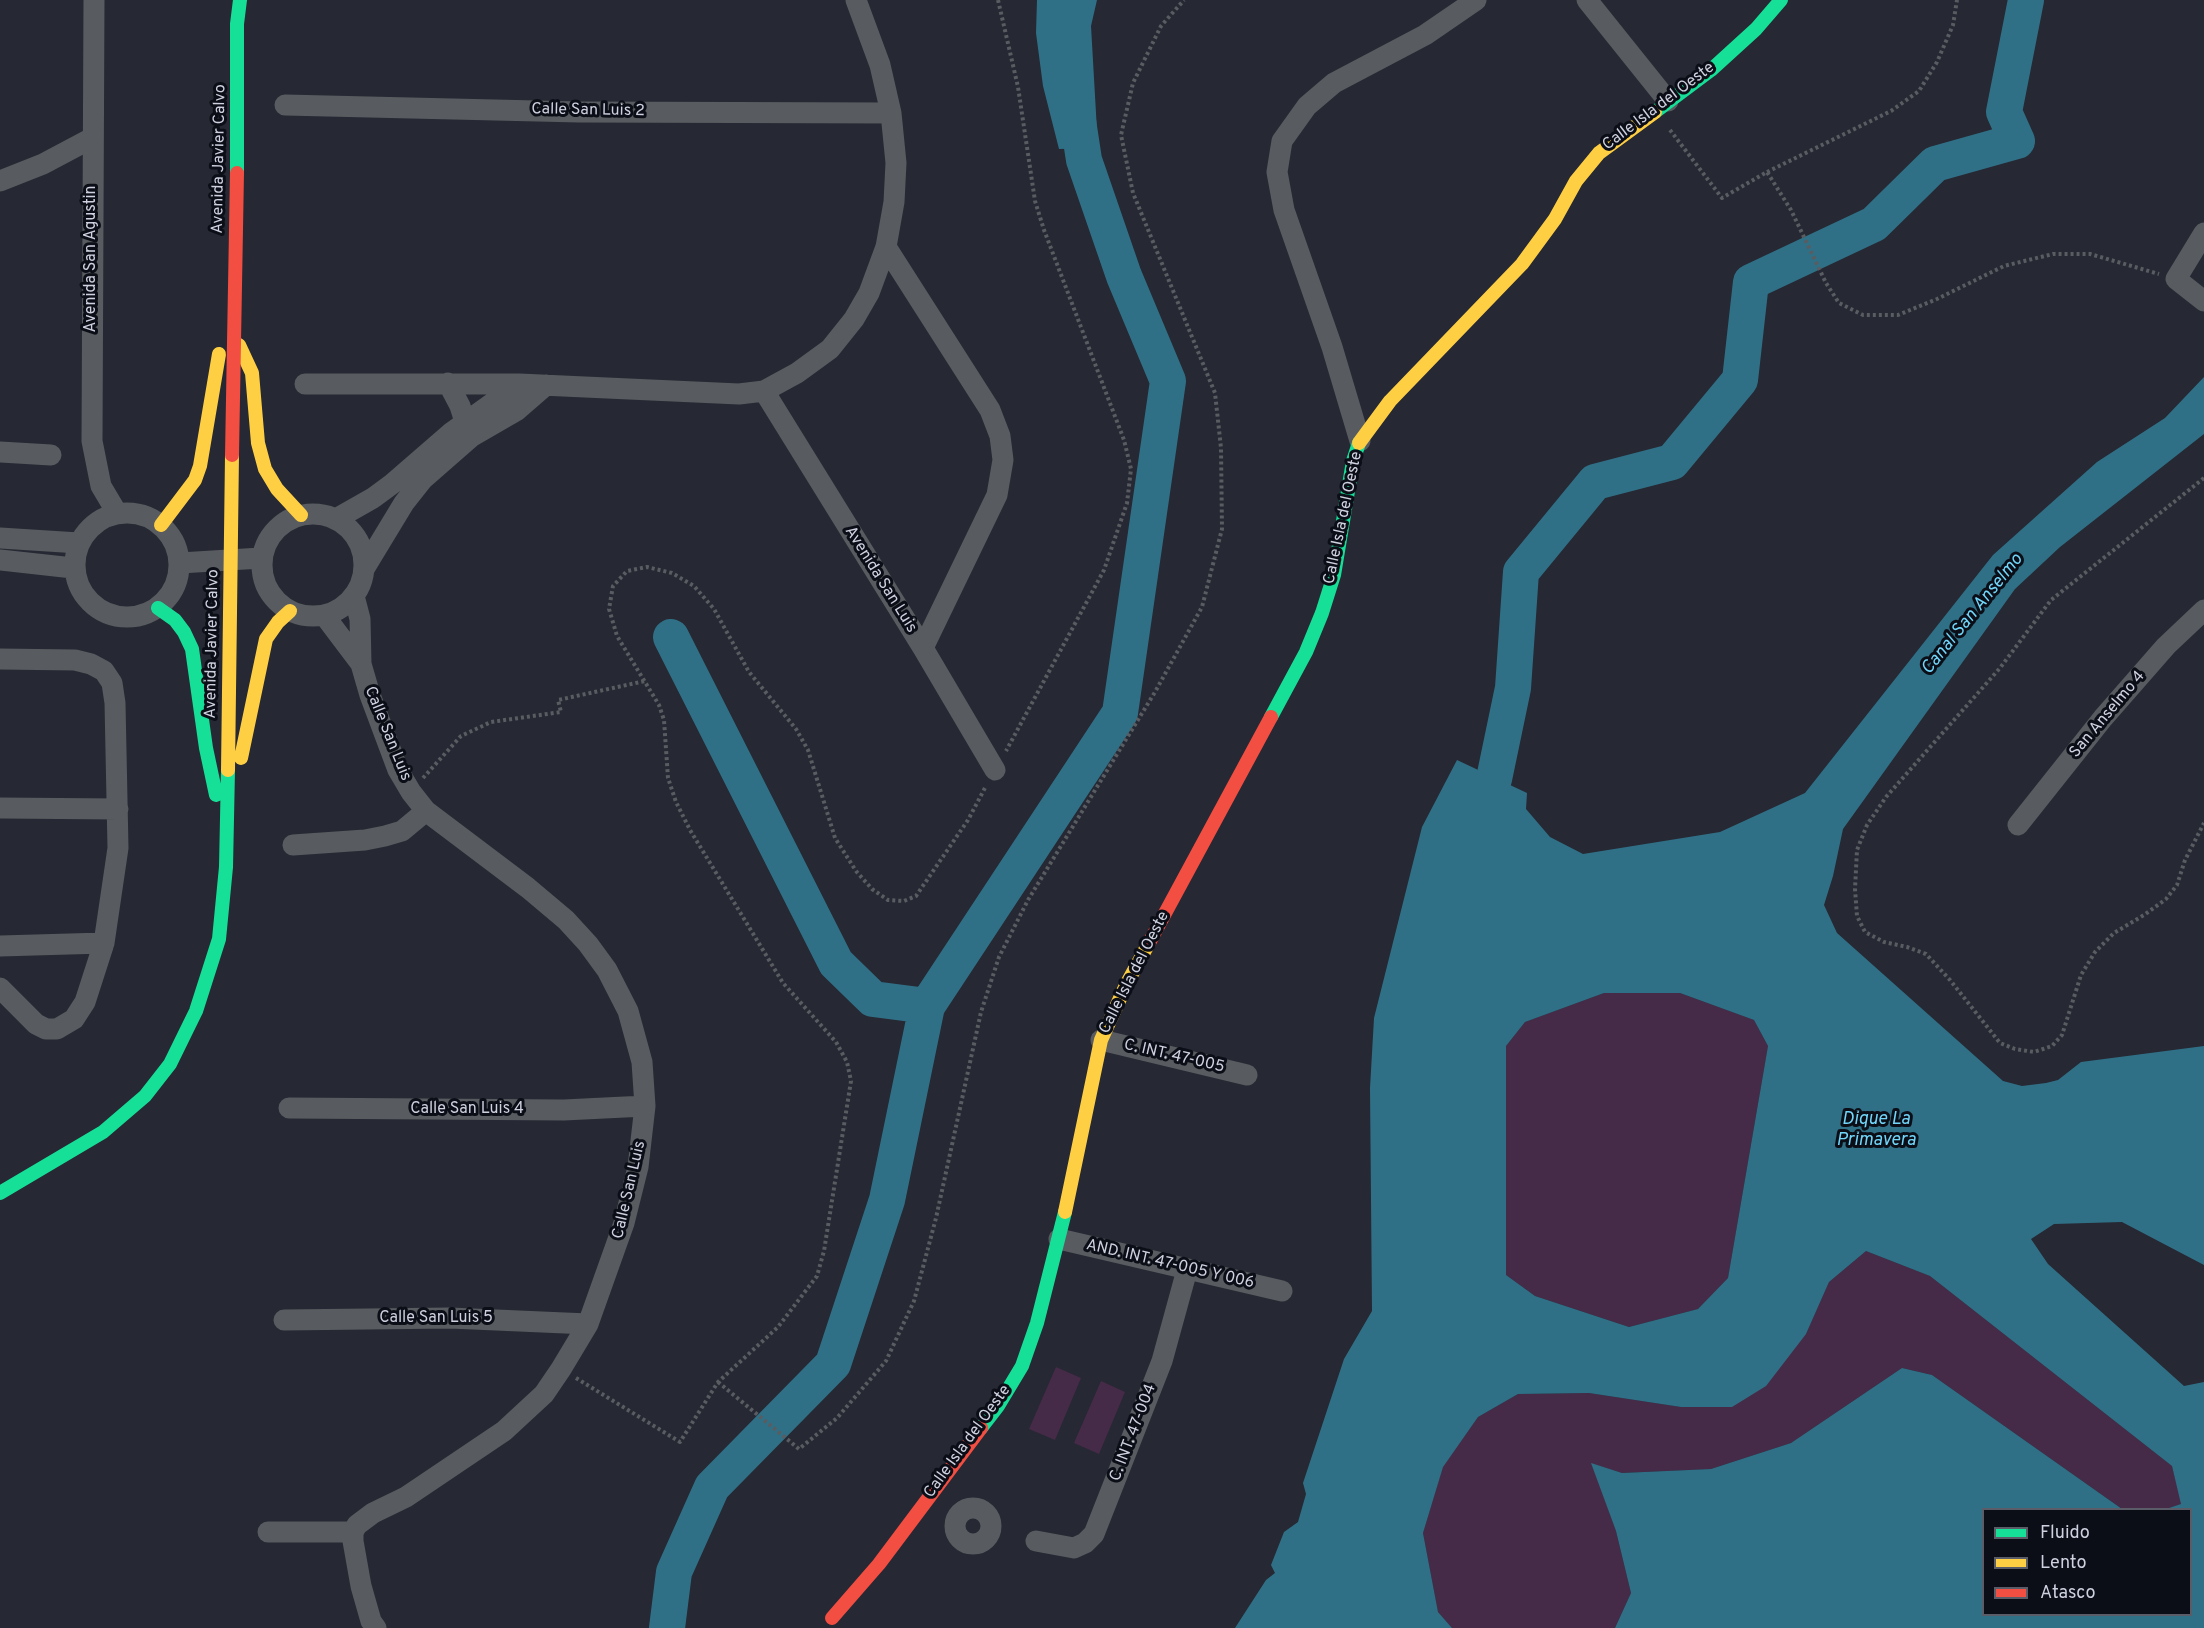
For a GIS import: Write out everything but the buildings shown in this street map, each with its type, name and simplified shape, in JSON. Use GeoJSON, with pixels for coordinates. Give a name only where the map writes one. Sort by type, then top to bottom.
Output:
{"type":"FeatureCollection","features":[{"type":"Feature","properties":{"kind":"street","name":"Avenida San Agustin"},"geometry":{"type":"LineString","coordinates":[[94,0],[92,441],[101,486],[117,513]]}},
{"type":"Feature","properties":{"kind":"street","name":"Avenida Javier Calvo"},"geometry":{"type":"LineString","coordinates":[[0,1192],[103,1132],[145,1096],[170,1064],[196,1011],[219,939],[226,867],[232,511],[231,429],[235,334],[237,24],[240,0]]}},
{"type":"Feature","properties":{"kind":"street"},"geometry":{"type":"LineString","coordinates":[[305,384],[519,384],[738,394],[764,391],[797,373],[830,349],[854,319],[869,293],[886,247],[894,202],[896,164],[891,113],[880,66],[856,0]]}},
{"type":"Feature","properties":{"kind":"street","name":"Calle Isla del Oeste"},"geometry":{"type":"LineString","coordinates":[[1360,441],[1332,347],[1284,210],[1276,172],[1282,141],[1307,106],[1334,84],[1425,35],[1476,0]]}},
{"type":"Feature","properties":{"kind":"street"},"geometry":{"type":"LineString","coordinates":[[1587,0],[1661,106]]}},
{"type":"Feature","properties":{"kind":"street","name":"Calle Isla del Oeste"},"geometry":{"type":"LineString","coordinates":[[832,1618],[879,1564],[998,1406],[1022,1366],[1037,1323],[1059,1239],[1101,1040],[1115,1007],[1306,652],[1334,575],[1353,461],[1360,441],[1390,401],[1416,372],[1522,264],[1555,219],[1576,181],[1599,153],[1711,70],[1781,0]]}},
{"type":"Feature","properties":{"kind":"street","name":"Calle San Luis 2"},"geometry":{"type":"LineString","coordinates":[[285,105],[567,111],[891,113]]}},
{"type":"Feature","properties":{"kind":"street"},"geometry":{"type":"LineString","coordinates":[[0,181],[43,164],[92,138]]}},
{"type":"Feature","properties":{"kind":"street"},"geometry":{"type":"LineString","coordinates":[[2204,233],[2176,279],[2204,301]]}},
{"type":"Feature","properties":{"kind":"street"},"geometry":{"type":"LineString","coordinates":[[886,247],[990,410],[1000,436],[1004,460],[997,495],[923,648]]}},
{"type":"Feature","properties":{"kind":"street"},"geometry":{"type":"LineString","coordinates":[[161,525],[195,480],[200,466],[219,355],[235,316]]}},
{"type":"Feature","properties":{"kind":"street"},"geometry":{"type":"LineString","coordinates":[[235,334],[252,373],[258,443],[265,469],[277,489],[301,515]]}},
{"type":"Feature","properties":{"kind":"street"},"geometry":{"type":"LineString","coordinates":[[448,383],[460,406],[467,430]]}},
{"type":"Feature","properties":{"kind":"street"},"geometry":{"type":"LineString","coordinates":[[364,569],[363,554],[358,539],[348,527],[336,519],[319,514],[301,515],[282,524],[268,538],[261,558],[261,574],[276,602],[290,611],[306,616],[336,612],[354,596],[359,588],[364,569],[404,503],[423,479],[467,430],[519,384]]}},
{"type":"Feature","properties":{"kind":"street"},"geometry":{"type":"LineString","coordinates":[[336,519],[373,498],[423,455],[467,430],[516,411],[546,385]]}},
{"type":"Feature","properties":{"kind":"street","name":"Avenida San Luis"},"geometry":{"type":"LineString","coordinates":[[764,391],[923,648],[995,770]]}},
{"type":"Feature","properties":{"kind":"street"},"geometry":{"type":"LineString","coordinates":[[0,452],[51,455]]}},
{"type":"Feature","properties":{"kind":"street"},"geometry":{"type":"LineString","coordinates":[[117,513],[140,514],[161,525],[171,536],[177,548],[180,563],[178,580],[170,595],[158,608],[137,617],[114,617],[94,607],[79,589],[73,568],[79,543],[88,529],[101,519],[117,513]]}},
{"type":"Feature","properties":{"kind":"street"},"geometry":{"type":"LineString","coordinates":[[0,538],[79,543]]}},
{"type":"Feature","properties":{"kind":"street"},"geometry":{"type":"LineString","coordinates":[[180,563],[261,558]]}},
{"type":"Feature","properties":{"kind":"street"},"geometry":{"type":"LineString","coordinates":[[0,560],[73,568]]}},
{"type":"Feature","properties":{"kind":"street","name":"Calle San Luis"},"geometry":{"type":"LineString","coordinates":[[353,1532],[357,1525],[373,1513],[406,1497],[504,1431],[544,1394],[588,1324],[624,1223],[638,1167],[645,1106],[642,1062],[628,1011],[608,970],[566,921],[528,888],[426,811],[398,770],[361,664],[360,619],[354,596]]}},
{"type":"Feature","properties":{"kind":"street"},"geometry":{"type":"LineString","coordinates":[[158,608],[175,620],[184,632],[192,650],[213,786],[226,825]]}},
{"type":"Feature","properties":{"kind":"street","name":"San Anselmo 4"},"geometry":{"type":"LineString","coordinates":[[2018,825],[2103,718],[2166,646],[2204,610]]}},
{"type":"Feature","properties":{"kind":"street"},"geometry":{"type":"LineString","coordinates":[[226,825],[266,639],[278,622],[290,611]]}},
{"type":"Feature","properties":{"kind":"street","name":"Calle San Luis"},"geometry":{"type":"LineString","coordinates":[[324,615],[361,664]]}},
{"type":"Feature","properties":{"kind":"street"},"geometry":{"type":"LineString","coordinates":[[0,659],[75,660],[91,664],[104,671],[112,683],[115,703],[118,809],[118,848],[104,943],[85,1002],[74,1019],[57,1029],[46,1029],[36,1024],[0,988]]}},
{"type":"Feature","properties":{"kind":"street"},"geometry":{"type":"LineString","coordinates":[[0,808],[118,809]]}},
{"type":"Feature","properties":{"kind":"street"},"geometry":{"type":"LineString","coordinates":[[293,845],[385,837],[402,831],[426,811]]}},
{"type":"Feature","properties":{"kind":"street"},"geometry":{"type":"LineString","coordinates":[[0,945],[104,943]]}},
{"type":"Feature","properties":{"kind":"street","name":"C. INT. 47-005"},"geometry":{"type":"LineString","coordinates":[[1101,1040],[1246,1075]]}},
{"type":"Feature","properties":{"kind":"street","name":"Calle San Luis 4"},"geometry":{"type":"LineString","coordinates":[[289,1108],[564,1110],[645,1106]]}},
{"type":"Feature","properties":{"kind":"street","name":"AND. INT. 47-005 Y 006"},"geometry":{"type":"LineString","coordinates":[[1059,1239],[1282,1291]]}},
{"type":"Feature","properties":{"kind":"street","name":"C. INT. 47-004"},"geometry":{"type":"LineString","coordinates":[[1036,1541],[1074,1548],[1085,1543],[1095,1534],[1162,1361],[1187,1270]]}},
{"type":"Feature","properties":{"kind":"street","name":"Calle San Luis 5"},"geometry":{"type":"LineString","coordinates":[[284,1320],[462,1319],[588,1324]]}},
{"type":"Feature","properties":{"kind":"street"},"geometry":{"type":"LineString","coordinates":[[931,1494],[959,1514]]}},
{"type":"Feature","properties":{"kind":"street"},"geometry":{"type":"LineString","coordinates":[[268,1532],[353,1532],[361,1586],[375,1628]]}},
{"type":"Feature","properties":{"kind":"path"},"geometry":{"type":"LineString","coordinates":[[561,1369],[680,1442],[718,1382],[778,1326],[817,1276],[824,1251],[851,1081],[847,1062],[836,1042],[783,983],[690,830],[676,802],[668,778],[664,720],[659,705],[617,636],[609,609],[613,586],[627,571],[646,567],[672,573],[694,586],[714,609],[749,672],[796,729],[808,750],[835,837],[856,871],[872,889],[888,900],[904,901],[916,896],[968,820],[1104,570],[1127,503],[1131,469],[1124,440],[1035,201],[1018,87],[998,0]]}},
{"type":"Feature","properties":{"kind":"path"},"geometry":{"type":"LineString","coordinates":[[718,1382],[799,1449],[837,1418],[886,1361],[914,1301],[936,1218],[981,1012],[999,957],[1028,900],[1155,692],[1202,607],[1222,529],[1221,448],[1215,393],[1133,193],[1121,135],[1133,83],[1161,26],[1184,0]]}},
{"type":"Feature","properties":{"kind":"path"},"geometry":{"type":"LineString","coordinates":[[1661,106],[1722,198],[1767,172],[1891,111],[1919,91],[1953,26],[1957,0]]}},
{"type":"Feature","properties":{"kind":"path"},"geometry":{"type":"LineString","coordinates":[[1767,172],[1791,210],[1826,283],[1839,303],[1863,315],[1898,315],[1937,299],[2004,266],[2053,254],[2090,254],[2176,279]]}},
{"type":"Feature","properties":{"kind":"path"},"geometry":{"type":"LineString","coordinates":[[411,792],[461,736],[491,722],[561,712],[558,700],[645,681]]}},
{"type":"Feature","properties":{"kind":"shaded area"},"geometry":{"type":"Polygon","coordinates":[[[1604,993],[1680,993],[1754,1020],[1768,1046],[1728,1278],[1698,1309],[1629,1327],[1535,1296],[1506,1275],[1506,1046],[1525,1022],[1604,993]]]}},
{"type":"Feature","properties":{"kind":"shaded area"},"geometry":{"type":"Polygon","coordinates":[[[1866,1251],[1930,1276],[2172,1466],[2182,1504],[2169,1508],[2121,1508],[1932,1375],[1902,1368],[1791,1443],[1711,1469],[1622,1473],[1592,1464],[1616,1531],[1631,1593],[1615,1628],[1452,1628],[1438,1612],[1423,1533],[1443,1466],[1478,1417],[1518,1394],[1589,1393],[1681,1407],[1806,1334],[1829,1282],[1866,1251]]]}},
{"type":"Feature","properties":{"kind":"shaded area"},"geometry":{"type":"Polygon","coordinates":[[[1056,1367],[1081,1378],[1055,1440],[1029,1429],[1056,1367]]]}},
{"type":"Feature","properties":{"kind":"shaded area"},"geometry":{"type":"Polygon","coordinates":[[[1101,1381],[1125,1392],[1099,1454],[1074,1443],[1101,1381]]]}},
{"type":"Feature","properties":{"kind":"water"},"geometry":{"type":"Polygon","coordinates":[[[1037,0],[1097,0],[1091,26],[1098,148],[1059,149],[1043,86],[1036,33],[1037,0]]]}},
{"type":"Feature","properties":{"kind":"water","name":"Dique La Primavera"},"geometry":{"type":"Polygon","coordinates":[[[2204,377],[2204,434],[2060,547],[2015,589],[1843,829],[1824,905],[1837,933],[2003,1081],[2022,1086],[2046,1083],[2058,1080],[2081,1062],[2204,1046],[2204,1265],[2122,1222],[2054,1224],[2031,1239],[2048,1264],[2184,1386],[2204,1382],[2204,1628],[1615,1628],[1631,1593],[1616,1531],[1591,1463],[1622,1473],[1711,1469],[1791,1443],[1902,1368],[1932,1375],[2121,1508],[1982,1508],[1982,1616],[2192,1616],[2192,1508],[2169,1508],[2181,1504],[2172,1466],[1930,1276],[1866,1251],[1829,1282],[1806,1334],[1766,1386],[1732,1407],[1681,1407],[1589,1393],[1518,1394],[1478,1417],[1443,1467],[1423,1533],[1438,1612],[1452,1628],[1235,1628],[1266,1580],[1275,1573],[1271,1565],[1284,1532],[1298,1522],[1306,1494],[1303,1483],[1344,1359],[1372,1311],[1370,1088],[1374,1018],[1422,827],[1457,760],[1527,793],[1526,809],[1550,837],[1583,854],[1720,832],[1805,793],[1993,555],[2097,462],[2165,418],[2204,377]],[[1604,993],[1525,1022],[1506,1046],[1506,1275],[1535,1296],[1629,1327],[1698,1309],[1728,1278],[1768,1046],[1754,1020],[1680,993],[1604,993]]]}},
{"type":"Feature","properties":{"kind":"waterway"},"geometry":{"type":"LineString","coordinates":[[1494,779],[1513,688],[1521,572],[1595,482],[1672,462],[1740,380],[1751,282],[1874,224],[1935,164],[2017,141],[2004,112],[2026,0]]}},
{"type":"Feature","properties":{"kind":"waterway"},"geometry":{"type":"LineString","coordinates":[[671,637],[836,963],[873,999],[927,1006],[1120,713],[1168,381],[1124,276],[1084,160],[1075,101]]}},
{"type":"Feature","properties":{"kind":"waterway"},"geometry":{"type":"LineString","coordinates":[[667,1628],[674,1572],[712,1487],[833,1364],[887,1200],[927,1006]]}},
{"type":"Feature","properties":{"kind":"traffic: fast"},"geometry":{"type":"LineString","coordinates":[[237,173],[237,24],[240,0]]}},
{"type":"Feature","properties":{"kind":"traffic: fast"},"geometry":{"type":"LineString","coordinates":[[1655,112],[1711,70],[1756,29],[1781,0]]}},
{"type":"Feature","properties":{"kind":"traffic: fast"},"geometry":{"type":"LineString","coordinates":[[1271,717],[1306,652],[1322,613],[1334,575],[1353,461],[1359,443]]}},
{"type":"Feature","properties":{"kind":"traffic: fast"},"geometry":{"type":"LineString","coordinates":[[158,608],[175,620],[192,649],[206,748],[216,795]]}},
{"type":"Feature","properties":{"kind":"traffic: fast"},"geometry":{"type":"LineString","coordinates":[[0,1193],[103,1132],[145,1096],[170,1064],[196,1011],[219,939],[226,867],[228,770]]}},
{"type":"Feature","properties":{"kind":"traffic: fast"},"geometry":{"type":"LineString","coordinates":[[981,1428],[998,1406],[1022,1366],[1037,1323],[1065,1212]]}},
{"type":"Feature","properties":{"kind":"traffic: slow"},"geometry":{"type":"LineString","coordinates":[[1359,443],[1390,401],[1522,264],[1555,219],[1576,181],[1599,153],[1655,112]]}},
{"type":"Feature","properties":{"kind":"traffic: slow"},"geometry":{"type":"LineString","coordinates":[[239,345],[252,373],[258,443],[265,469],[277,489],[301,515]]}},
{"type":"Feature","properties":{"kind":"traffic: slow"},"geometry":{"type":"LineString","coordinates":[[161,525],[195,480],[200,466],[219,354]]}},
{"type":"Feature","properties":{"kind":"traffic: slow"},"geometry":{"type":"LineString","coordinates":[[228,770],[232,455]]}},
{"type":"Feature","properties":{"kind":"traffic: slow"},"geometry":{"type":"LineString","coordinates":[[241,758],[266,639],[278,622],[290,611]]}},
{"type":"Feature","properties":{"kind":"traffic: slow"},"geometry":{"type":"LineString","coordinates":[[1065,1212],[1101,1040],[1127,983],[1149,943]]}},
{"type":"Feature","properties":{"kind":"traffic: jam"},"geometry":{"type":"LineString","coordinates":[[232,455],[237,173]]}},
{"type":"Feature","properties":{"kind":"traffic: jam"},"geometry":{"type":"LineString","coordinates":[[1149,943],[1271,717]]}},
{"type":"Feature","properties":{"kind":"traffic: jam"},"geometry":{"type":"LineString","coordinates":[[832,1618],[879,1564],[981,1428]]}},
{"type":"Feature","properties":{"kind":"water label","name":"Canal San Anselmo"},"geometry":{"type":"Point","coordinates":[1973,615]}}]}
